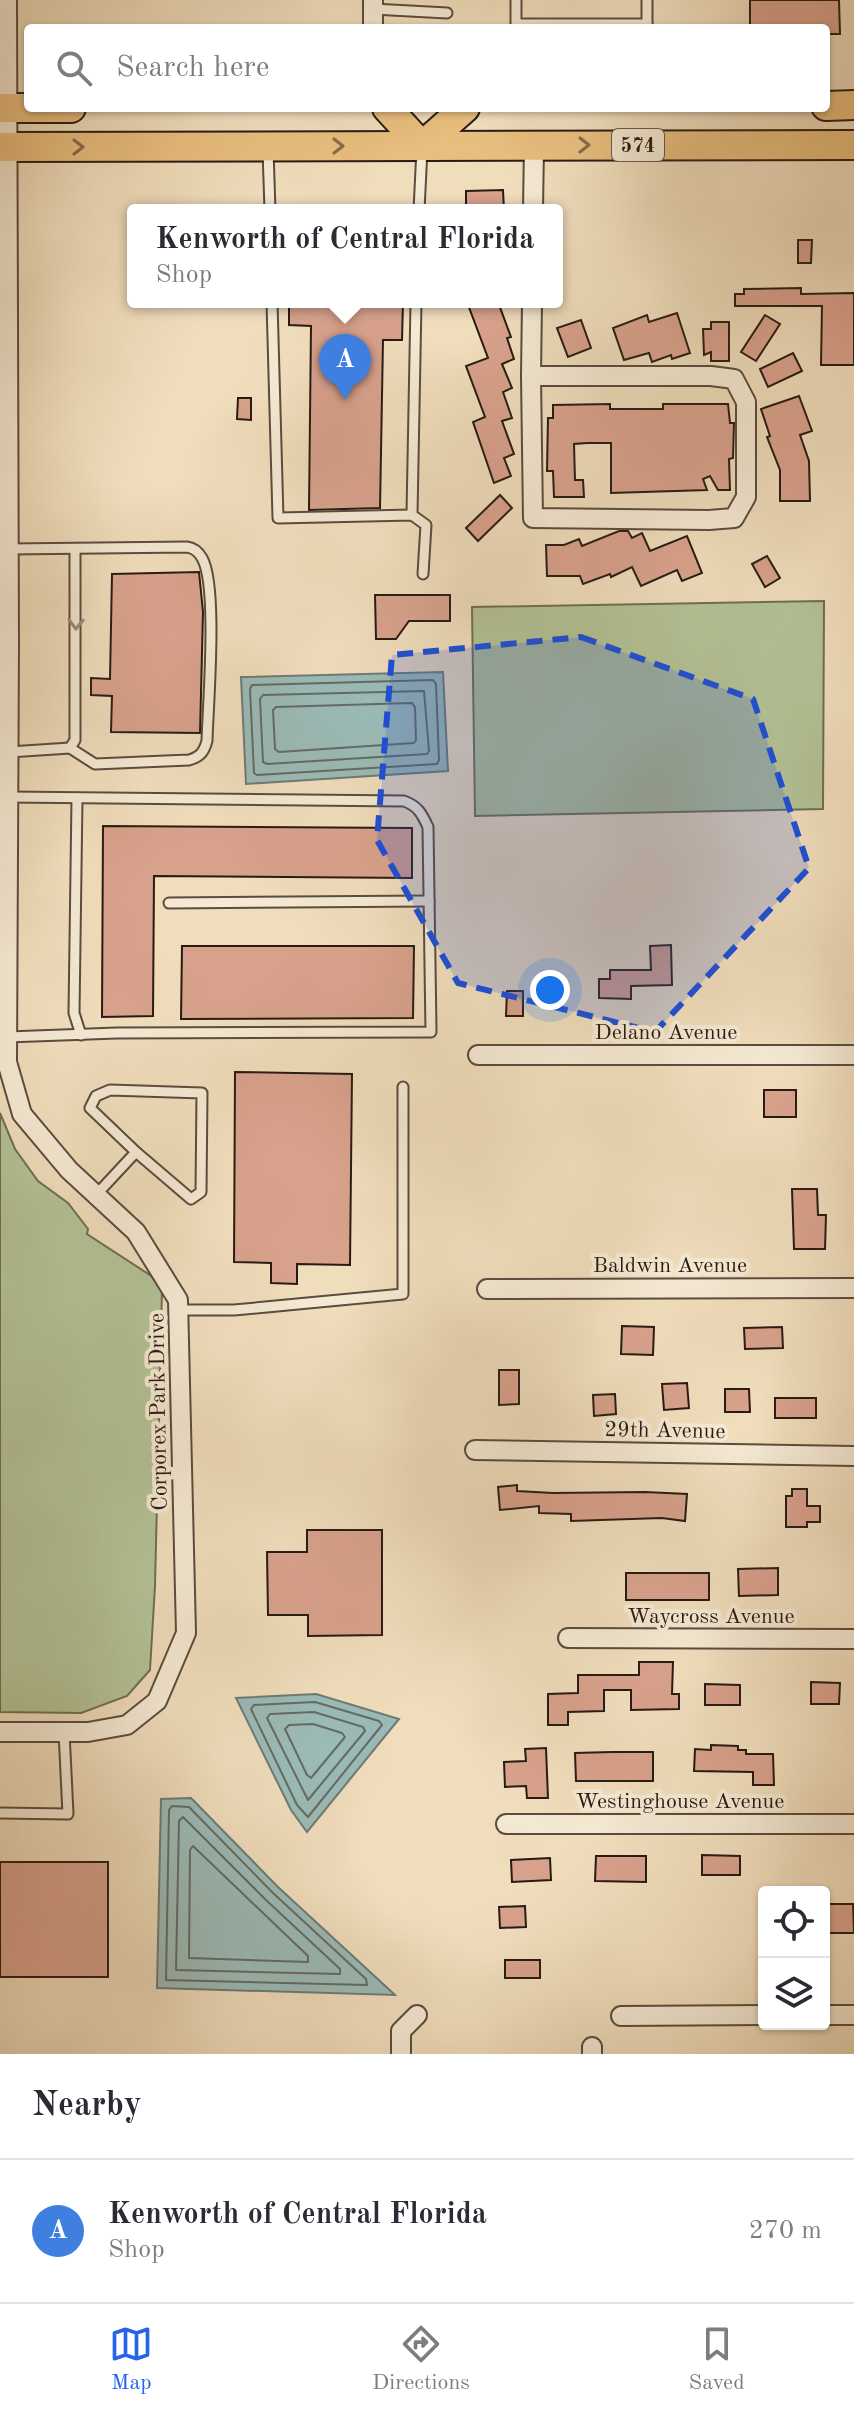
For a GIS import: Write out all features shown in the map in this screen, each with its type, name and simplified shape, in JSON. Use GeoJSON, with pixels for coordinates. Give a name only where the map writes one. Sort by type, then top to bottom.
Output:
{"type":"FeatureCollection","features":[{"type":"Feature","properties":{"kind":"main road"},"geometry":{"type":"LineString","coordinates":[[830,106],[854,105]]}},
{"type":"Feature","properties":{"kind":"main road"},"geometry":{"type":"LineString","coordinates":[[391,112],[422,146],[460,112]]}},
{"type":"Feature","properties":{"kind":"main road","name":"574"},"geometry":{"type":"LineString","coordinates":[[4,147],[854,145]]}},
{"type":"Feature","properties":{"kind":"street","name":"Corporex Park Drive"},"geometry":{"type":"LineString","coordinates":[[0,1732],[88,1732],[127,1725],[157,1701],[186,1633],[178,1300],[136,1232],[69,1170],[22,1114],[7,1062],[4,992],[8,797],[5,643],[9,549],[4,335],[4,108],[7,0]]}},
{"type":"Feature","properties":{"kind":"street"},"geometry":{"type":"LineString","coordinates":[[533,204],[534,145]]}},
{"type":"Feature","properties":{"kind":"street"},"geometry":{"type":"LineString","coordinates":[[531,376],[711,376],[734,379],[746,402],[746,497],[734,518],[533,518],[531,376],[532,308]]}},
{"type":"Feature","properties":{"kind":"street","name":"Delano Avenue"},"geometry":{"type":"LineString","coordinates":[[478,1055],[854,1055]]}},
{"type":"Feature","properties":{"kind":"street","name":"Baldwin Avenue"},"geometry":{"type":"LineString","coordinates":[[487,1289],[854,1288]]}},
{"type":"Feature","properties":{"kind":"street","name":"29th Avenue"},"geometry":{"type":"LineString","coordinates":[[475,1450],[854,1456]]}},
{"type":"Feature","properties":{"kind":"street","name":"Waycross Avenue"},"geometry":{"type":"LineString","coordinates":[[568,1638],[854,1639]]}},
{"type":"Feature","properties":{"kind":"street","name":"Westinghouse Avenue"},"geometry":{"type":"LineString","coordinates":[[506,1824],[854,1824]]}},
{"type":"Feature","properties":{"kind":"street"},"geometry":{"type":"LineString","coordinates":[[401,2054],[401,2031],[417,2015]]}},
{"type":"Feature","properties":{"kind":"street"},"geometry":{"type":"LineString","coordinates":[[621,2016],[758,2015]]}},
{"type":"Feature","properties":{"kind":"street"},"geometry":{"type":"LineString","coordinates":[[830,2015],[854,2015]]}},
{"type":"Feature","properties":{"kind":"lane"},"geometry":{"type":"LineString","coordinates":[[516,0],[516,24]]}},
{"type":"Feature","properties":{"kind":"lane"},"geometry":{"type":"LineString","coordinates":[[647,0],[647,24]]}},
{"type":"Feature","properties":{"kind":"lane"},"geometry":{"type":"LineString","coordinates":[[373,12],[447,13]]}},
{"type":"Feature","properties":{"kind":"lane"},"geometry":{"type":"LineString","coordinates":[[268,146],[270,204]]}},
{"type":"Feature","properties":{"kind":"lane"},"geometry":{"type":"LineString","coordinates":[[419,204],[422,146]]}},
{"type":"Feature","properties":{"kind":"lane"},"geometry":{"type":"LineString","coordinates":[[272,308],[278,518],[412,515],[426,525],[423,574]]}},
{"type":"Feature","properties":{"kind":"lane"},"geometry":{"type":"LineString","coordinates":[[412,515],[416,308]]}},
{"type":"Feature","properties":{"kind":"lane"},"geometry":{"type":"LineString","coordinates":[[6,742],[70,748],[95,764],[197,758],[207,741],[209,693],[210,603],[207,573],[198,552],[187,547],[9,549]]}},
{"type":"Feature","properties":{"kind":"lane"},"geometry":{"type":"LineString","coordinates":[[70,748],[77,729],[75,550]]}},
{"type":"Feature","properties":{"kind":"lane"},"geometry":{"type":"LineString","coordinates":[[7,1037],[431,1032],[428,827],[414,804],[404,801],[8,797]]}},
{"type":"Feature","properties":{"kind":"lane"},"geometry":{"type":"LineString","coordinates":[[77,798],[74,1013],[81,1035]]}},
{"type":"Feature","properties":{"kind":"lane"},"geometry":{"type":"LineString","coordinates":[[169,903],[429,901]]}},
{"type":"Feature","properties":{"kind":"lane"},"geometry":{"type":"LineString","coordinates":[[178,1310],[234,1310],[403,1294],[403,1087]]}},
{"type":"Feature","properties":{"kind":"lane"},"geometry":{"type":"LineString","coordinates":[[110,1090],[202,1093],[201,1192],[191,1199],[136,1152],[90,1108],[96,1096],[110,1090]]}},
{"type":"Feature","properties":{"kind":"lane"},"geometry":{"type":"LineString","coordinates":[[96,1195],[136,1152]]}},
{"type":"Feature","properties":{"kind":"lane"},"geometry":{"type":"LineString","coordinates":[[0,1813],[68,1814],[64,1732]]}},
{"type":"Feature","properties":{"kind":"highlighted area"},"geometry":{"type":"Polygon","coordinates":[[[581,637],[753,699],[809,868],[655,1032],[458,983],[377,840],[392,655],[581,637]]]}},
{"type":"Feature","properties":{"kind":"green space"},"geometry":{"type":"Polygon","coordinates":[[[824,601],[823,809],[475,816],[472,607],[824,601]]]}},
{"type":"Feature","properties":{"kind":"green space"},"geometry":{"type":"Polygon","coordinates":[[[0,1113],[15,1149],[38,1181],[68,1203],[88,1229],[87,1234],[156,1279],[162,1290],[150,1670],[127,1696],[81,1713],[0,1712],[0,1113]]]}},
{"type":"Feature","properties":{"kind":"water"},"geometry":{"type":"Polygon","coordinates":[[[443,672],[448,771],[246,784],[241,677],[443,672]]]}},
{"type":"Feature","properties":{"kind":"water"},"geometry":{"type":"Polygon","coordinates":[[[316,1694],[399,1719],[307,1832],[291,1810],[236,1698],[316,1694]]]}},
{"type":"Feature","properties":{"kind":"water"},"geometry":{"type":"Polygon","coordinates":[[[191,1798],[278,1887],[395,1995],[157,1988],[161,1799],[191,1798]]]}},
{"type":"Feature","properties":{"kind":"building"},"geometry":{"type":"Polygon","coordinates":[[[750,0],[839,0],[840,34],[830,34],[830,24],[750,24],[750,0]]]}},
{"type":"Feature","properties":{"kind":"building"},"geometry":{"type":"Polygon","coordinates":[[[503,190],[504,204],[466,204],[466,191],[503,190]]]}},
{"type":"Feature","properties":{"kind":"building"},"geometry":{"type":"Polygon","coordinates":[[[798,240],[812,240],[811,263],[798,263],[798,240]]]}},
{"type":"Feature","properties":{"kind":"building"},"geometry":{"type":"Polygon","coordinates":[[[801,288],[801,294],[854,293],[854,365],[821,365],[822,306],[735,306],[735,294],[744,294],[744,289],[801,288]]]}},
{"type":"Feature","properties":{"kind":"building"},"geometry":{"type":"Polygon","coordinates":[[[289,308],[403,308],[402,340],[383,340],[380,508],[309,510],[311,326],[289,325],[289,308]]]}},
{"type":"Feature","properties":{"kind":"building"},"geometry":{"type":"Polygon","coordinates":[[[469,308],[500,308],[511,337],[507,338],[514,359],[502,364],[512,388],[503,392],[512,418],[502,421],[514,454],[504,458],[511,476],[494,483],[473,422],[485,417],[466,366],[488,358],[469,308]]]}},
{"type":"Feature","properties":{"kind":"building"},"geometry":{"type":"Polygon","coordinates":[[[677,313],[690,353],[672,359],[671,355],[652,362],[649,353],[624,360],[613,328],[647,315],[649,322],[677,313]]]}},
{"type":"Feature","properties":{"kind":"building"},"geometry":{"type":"Polygon","coordinates":[[[765,315],[780,324],[756,361],[741,352],[765,315]]]}},
{"type":"Feature","properties":{"kind":"building"},"geometry":{"type":"Polygon","coordinates":[[[581,320],[591,348],[568,357],[557,328],[581,320]]]}},
{"type":"Feature","properties":{"kind":"building"},"geometry":{"type":"Polygon","coordinates":[[[711,322],[729,322],[729,361],[711,361],[711,352],[704,355],[703,329],[711,329],[711,322]]]}},
{"type":"Feature","properties":{"kind":"building"},"geometry":{"type":"Polygon","coordinates":[[[793,353],[802,371],[768,387],[760,369],[793,353]]]}},
{"type":"Feature","properties":{"kind":"building"},"geometry":{"type":"Polygon","coordinates":[[[799,396],[812,431],[800,435],[809,461],[810,501],[780,501],[780,470],[767,437],[770,436],[761,409],[799,396]]]}},
{"type":"Feature","properties":{"kind":"building"},"geometry":{"type":"Polygon","coordinates":[[[238,398],[251,398],[251,420],[237,419],[238,398]]]}},
{"type":"Feature","properties":{"kind":"building"},"geometry":{"type":"Polygon","coordinates":[[[610,404],[610,409],[663,409],[663,404],[728,404],[730,423],[734,423],[733,458],[729,459],[730,490],[718,490],[710,476],[703,479],[707,490],[611,493],[611,443],[587,443],[574,444],[575,480],[583,480],[584,497],[554,497],[553,471],[547,471],[548,418],[553,418],[553,405],[610,404]]]}},
{"type":"Feature","properties":{"kind":"building"},"geometry":{"type":"Polygon","coordinates":[[[500,495],[512,508],[478,541],[466,528],[500,495]]]}},
{"type":"Feature","properties":{"kind":"building"},"geometry":{"type":"Polygon","coordinates":[[[619,531],[628,531],[632,538],[642,533],[650,551],[687,536],[702,573],[682,581],[677,570],[641,586],[632,567],[611,577],[610,574],[583,584],[580,576],[547,576],[546,545],[564,545],[579,539],[582,546],[619,531]]]}},
{"type":"Feature","properties":{"kind":"building"},"geometry":{"type":"Polygon","coordinates":[[[767,556],[780,578],[765,587],[752,564],[767,556]]]}},
{"type":"Feature","properties":{"kind":"building"},"geometry":{"type":"Polygon","coordinates":[[[199,572],[203,612],[200,733],[111,732],[112,696],[91,695],[91,678],[110,679],[112,574],[199,572]]]}},
{"type":"Feature","properties":{"kind":"building"},"geometry":{"type":"Polygon","coordinates":[[[375,595],[450,595],[450,621],[409,621],[396,639],[376,639],[375,595]]]}},
{"type":"Feature","properties":{"kind":"building"},"geometry":{"type":"Polygon","coordinates":[[[103,826],[412,828],[412,878],[154,876],[153,1016],[102,1017],[103,826]]]}},
{"type":"Feature","properties":{"kind":"building"},"geometry":{"type":"Polygon","coordinates":[[[671,945],[672,985],[631,986],[631,999],[599,998],[599,979],[610,979],[610,970],[651,970],[650,946],[671,945]]]}},
{"type":"Feature","properties":{"kind":"building"},"geometry":{"type":"Polygon","coordinates":[[[182,946],[414,946],[413,1018],[181,1019],[182,946]]]}},
{"type":"Feature","properties":{"kind":"building"},"geometry":{"type":"Polygon","coordinates":[[[507,991],[523,991],[523,1016],[506,1016],[507,991]]]}},
{"type":"Feature","properties":{"kind":"building"},"geometry":{"type":"Polygon","coordinates":[[[235,1072],[352,1074],[350,1265],[297,1264],[297,1284],[271,1283],[271,1263],[234,1262],[235,1072]]]}},
{"type":"Feature","properties":{"kind":"building"},"geometry":{"type":"Polygon","coordinates":[[[764,1090],[796,1090],[796,1117],[764,1117],[764,1090]]]}},
{"type":"Feature","properties":{"kind":"building"},"geometry":{"type":"Polygon","coordinates":[[[792,1189],[817,1189],[818,1215],[826,1215],[825,1249],[794,1249],[792,1189]]]}},
{"type":"Feature","properties":{"kind":"building"},"geometry":{"type":"Polygon","coordinates":[[[622,1326],[654,1327],[653,1355],[621,1354],[622,1326]]]}},
{"type":"Feature","properties":{"kind":"building"},"geometry":{"type":"Polygon","coordinates":[[[782,1327],[783,1348],[745,1349],[744,1328],[782,1327]]]}},
{"type":"Feature","properties":{"kind":"building"},"geometry":{"type":"Polygon","coordinates":[[[499,1370],[519,1370],[519,1404],[499,1405],[499,1370]]]}},
{"type":"Feature","properties":{"kind":"building"},"geometry":{"type":"Polygon","coordinates":[[[687,1383],[689,1408],[664,1410],[662,1384],[687,1383]]]}},
{"type":"Feature","properties":{"kind":"building"},"geometry":{"type":"Polygon","coordinates":[[[725,1389],[749,1389],[750,1412],[725,1412],[725,1389]]]}},
{"type":"Feature","properties":{"kind":"building"},"geometry":{"type":"Polygon","coordinates":[[[615,1394],[616,1414],[594,1416],[593,1395],[615,1394]]]}},
{"type":"Feature","properties":{"kind":"building"},"geometry":{"type":"Polygon","coordinates":[[[775,1398],[816,1398],[816,1418],[775,1418],[775,1398]]]}},
{"type":"Feature","properties":{"kind":"building"},"geometry":{"type":"Polygon","coordinates":[[[517,1485],[517,1491],[553,1493],[687,1494],[685,1521],[662,1518],[571,1521],[571,1514],[539,1513],[539,1506],[500,1510],[498,1487],[517,1485]]]}},
{"type":"Feature","properties":{"kind":"building"},"geometry":{"type":"Polygon","coordinates":[[[792,1489],[807,1489],[807,1506],[820,1506],[820,1522],[807,1522],[807,1527],[786,1527],[786,1496],[792,1496],[792,1489]]]}},
{"type":"Feature","properties":{"kind":"building"},"geometry":{"type":"Polygon","coordinates":[[[307,1530],[382,1530],[382,1635],[308,1636],[308,1615],[268,1615],[267,1552],[307,1552],[307,1530]]]}},
{"type":"Feature","properties":{"kind":"building"},"geometry":{"type":"Polygon","coordinates":[[[778,1568],[778,1595],[739,1596],[738,1569],[778,1568]]]}},
{"type":"Feature","properties":{"kind":"building"},"geometry":{"type":"Polygon","coordinates":[[[626,1573],[709,1573],[709,1600],[626,1600],[626,1573]]]}},
{"type":"Feature","properties":{"kind":"building"},"geometry":{"type":"Polygon","coordinates":[[[639,1662],[673,1662],[672,1694],[679,1694],[679,1709],[631,1710],[631,1690],[604,1690],[604,1711],[568,1712],[568,1725],[548,1725],[548,1694],[578,1693],[578,1675],[639,1675],[639,1662]]]}},
{"type":"Feature","properties":{"kind":"building"},"geometry":{"type":"Polygon","coordinates":[[[811,1682],[840,1683],[839,1704],[811,1704],[811,1682]]]}},
{"type":"Feature","properties":{"kind":"building"},"geometry":{"type":"Polygon","coordinates":[[[705,1684],[740,1685],[740,1705],[705,1705],[705,1684]]]}},
{"type":"Feature","properties":{"kind":"building"},"geometry":{"type":"Polygon","coordinates":[[[711,1745],[738,1746],[738,1750],[746,1750],[746,1754],[773,1754],[774,1785],[753,1785],[753,1772],[694,1771],[695,1749],[711,1750],[711,1745]]]}},
{"type":"Feature","properties":{"kind":"building"},"geometry":{"type":"Polygon","coordinates":[[[546,1748],[548,1798],[527,1798],[526,1786],[505,1787],[504,1762],[526,1761],[525,1749],[546,1748]]]}},
{"type":"Feature","properties":{"kind":"building"},"geometry":{"type":"Polygon","coordinates":[[[653,1752],[653,1781],[576,1781],[575,1753],[653,1752]]]}},
{"type":"Feature","properties":{"kind":"building"},"geometry":{"type":"Polygon","coordinates":[[[702,1855],[740,1856],[740,1875],[702,1875],[702,1855]]]}},
{"type":"Feature","properties":{"kind":"building"},"geometry":{"type":"Polygon","coordinates":[[[596,1856],[646,1856],[646,1882],[595,1881],[596,1856]]]}},
{"type":"Feature","properties":{"kind":"building"},"geometry":{"type":"Polygon","coordinates":[[[550,1858],[551,1880],[512,1882],[511,1860],[550,1858]]]}},
{"type":"Feature","properties":{"kind":"building"},"geometry":{"type":"Polygon","coordinates":[[[0,1862],[108,1862],[108,1977],[0,1977],[0,1862]]]}},
{"type":"Feature","properties":{"kind":"building"},"geometry":{"type":"Polygon","coordinates":[[[830,1904],[853,1904],[854,1933],[830,1933],[830,1904]]]}},
{"type":"Feature","properties":{"kind":"building"},"geometry":{"type":"Polygon","coordinates":[[[525,1906],[526,1927],[500,1928],[499,1907],[525,1906]]]}},
{"type":"Feature","properties":{"kind":"building"},"geometry":{"type":"Polygon","coordinates":[[[505,1960],[540,1960],[540,1978],[505,1978],[505,1960]]]}},
{"type":"Feature","properties":{"kind":"place","name":"Kenworth of Central Florida"},"geometry":{"type":"Point","coordinates":[345,400]}}]}
